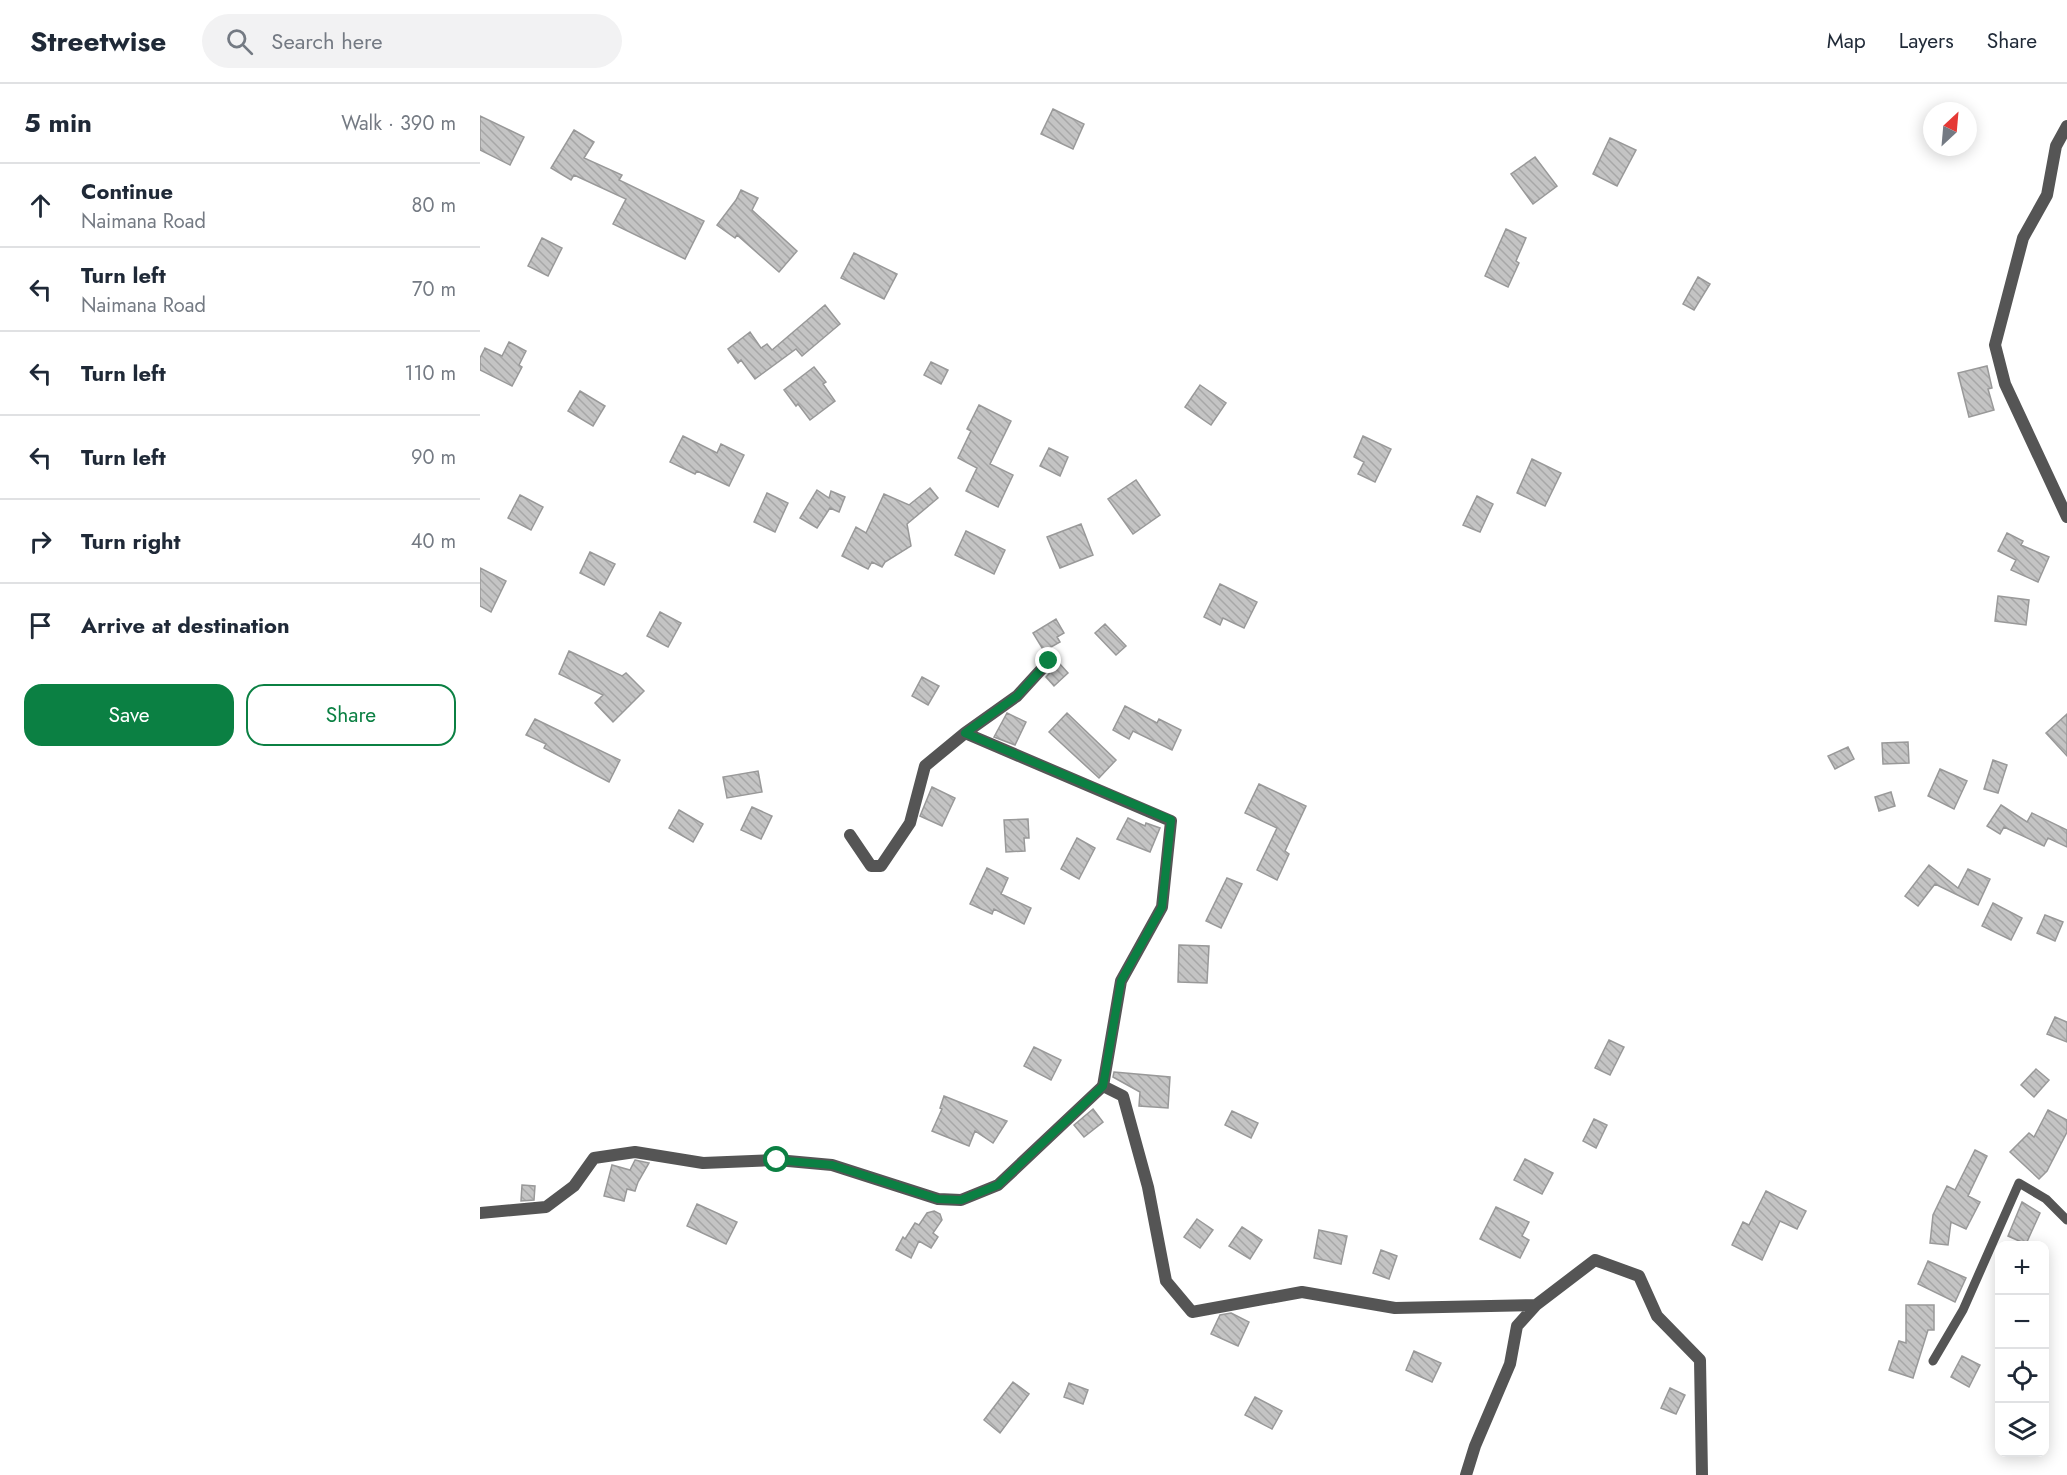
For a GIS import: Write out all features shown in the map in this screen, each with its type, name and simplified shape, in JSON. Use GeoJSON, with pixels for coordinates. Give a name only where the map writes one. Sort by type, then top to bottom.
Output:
{"type":"FeatureCollection","features":[{"type":"Feature","properties":{"kind":"street"},"geometry":{"type":"LineString","coordinates":[[2067,126],[2055,146],[2047,195],[2023,238],[1995,345],[2005,384],[2067,517]]}},
{"type":"Feature","properties":{"kind":"street"},"geometry":{"type":"LineString","coordinates":[[850,835],[871,866],[880,866],[909,823],[925,766],[965,733],[1017,696],[1049,661]]}},
{"type":"Feature","properties":{"kind":"street"},"geometry":{"type":"LineString","coordinates":[[480,1214],[546,1207],[574,1186],[594,1158],[636,1152],[703,1163],[777,1160],[832,1165],[938,1199],[961,1200],[998,1185],[1103,1086],[1121,981],[1162,907],[1171,820],[965,733]]}},
{"type":"Feature","properties":{"kind":"street"},"geometry":{"type":"LineString","coordinates":[[1103,1086],[1123,1096],[1148,1187],[1166,1281],[1192,1312],[1302,1292],[1395,1308],[1536,1305]]}},
{"type":"Feature","properties":{"kind":"street"},"geometry":{"type":"LineString","coordinates":[[1466,1475],[1475,1446],[1510,1364],[1517,1326],[1536,1305],[1595,1260],[1639,1275],[1657,1316],[1700,1360],[1702,1475]]}},
{"type":"Feature","properties":{"kind":"lane"},"geometry":{"type":"LineString","coordinates":[[1933,1361],[1963,1310],[2019,1183],[2046,1199],[2067,1220]]}},
{"type":"Feature","properties":{"kind":"building"},"geometry":{"type":"Polygon","coordinates":[[[1053,109],[1084,124],[1073,149],[1041,134],[1053,109]]]}},
{"type":"Feature","properties":{"kind":"building"},"geometry":{"type":"Polygon","coordinates":[[[480,116],[524,137],[510,165],[480,150],[480,116]]]}},
{"type":"Feature","properties":{"kind":"building"},"geometry":{"type":"Polygon","coordinates":[[[574,130],[594,142],[584,158],[622,175],[619,180],[704,221],[685,259],[613,224],[626,199],[574,175],[571,180],[551,168],[574,130]]]}},
{"type":"Feature","properties":{"kind":"building"},"geometry":{"type":"Polygon","coordinates":[[[1610,138],[1636,150],[1617,186],[1593,174],[1610,138]]]}},
{"type":"Feature","properties":{"kind":"building"},"geometry":{"type":"Polygon","coordinates":[[[1535,157],[1557,186],[1533,204],[1511,174],[1535,157]]]}},
{"type":"Feature","properties":{"kind":"building"},"geometry":{"type":"Polygon","coordinates":[[[741,190],[758,198],[752,210],[797,251],[779,272],[737,235],[735,238],[717,225],[741,190]]]}},
{"type":"Feature","properties":{"kind":"building"},"geometry":{"type":"Polygon","coordinates":[[[1506,229],[1526,238],[1516,261],[1519,263],[1508,287],[1485,276],[1506,229]]]}},
{"type":"Feature","properties":{"kind":"building"},"geometry":{"type":"Polygon","coordinates":[[[542,238],[562,248],[548,276],[528,266],[542,238]]]}},
{"type":"Feature","properties":{"kind":"building"},"geometry":{"type":"Polygon","coordinates":[[[854,253],[897,274],[884,299],[841,278],[854,253]]]}},
{"type":"Feature","properties":{"kind":"building"},"geometry":{"type":"Polygon","coordinates":[[[1698,277],[1710,284],[1694,310],[1683,304],[1698,277]]]}},
{"type":"Feature","properties":{"kind":"building"},"geometry":{"type":"Polygon","coordinates":[[[825,305],[840,324],[802,356],[796,349],[755,379],[741,360],[738,363],[728,349],[750,332],[761,348],[767,344],[772,350],[825,305]]]}},
{"type":"Feature","properties":{"kind":"building"},"geometry":{"type":"Polygon","coordinates":[[[509,342],[526,351],[519,365],[522,367],[512,386],[480,370],[480,358],[485,348],[502,356],[509,342]]]}},
{"type":"Feature","properties":{"kind":"building"},"geometry":{"type":"Polygon","coordinates":[[[931,362],[948,370],[941,384],[924,375],[931,362]]]}},
{"type":"Feature","properties":{"kind":"building"},"geometry":{"type":"Polygon","coordinates":[[[1987,366],[1992,388],[1988,389],[1994,410],[1969,417],[1958,373],[1987,366]]]}},
{"type":"Feature","properties":{"kind":"building"},"geometry":{"type":"Polygon","coordinates":[[[814,367],[826,382],[823,384],[835,401],[810,420],[784,390],[814,367]]]}},
{"type":"Feature","properties":{"kind":"building"},"geometry":{"type":"Polygon","coordinates":[[[1200,385],[1226,403],[1211,425],[1185,407],[1200,385]]]}},
{"type":"Feature","properties":{"kind":"building"},"geometry":{"type":"Polygon","coordinates":[[[580,391],[605,406],[593,426],[568,411],[580,391]]]}},
{"type":"Feature","properties":{"kind":"building"},"geometry":{"type":"Polygon","coordinates":[[[979,405],[1011,421],[990,464],[1013,475],[998,507],[966,491],[977,468],[958,458],[971,431],[967,429],[979,405]]]}},
{"type":"Feature","properties":{"kind":"building"},"geometry":{"type":"Polygon","coordinates":[[[683,436],[717,453],[721,444],[744,455],[729,486],[697,471],[695,474],[670,462],[683,436]]]}},
{"type":"Feature","properties":{"kind":"building"},"geometry":{"type":"Polygon","coordinates":[[[1363,436],[1391,449],[1375,482],[1358,474],[1364,462],[1354,457],[1363,436]]]}},
{"type":"Feature","properties":{"kind":"building"},"geometry":{"type":"Polygon","coordinates":[[[1049,448],[1068,457],[1060,476],[1040,466],[1049,448]]]}},
{"type":"Feature","properties":{"kind":"building"},"geometry":{"type":"Polygon","coordinates":[[[1532,459],[1561,473],[1545,506],[1517,493],[1532,459]]]}},
{"type":"Feature","properties":{"kind":"building"},"geometry":{"type":"Polygon","coordinates":[[[1136,480],[1160,515],[1133,534],[1108,499],[1136,480]]]}},
{"type":"Feature","properties":{"kind":"building"},"geometry":{"type":"Polygon","coordinates":[[[930,488],[938,498],[907,524],[911,546],[885,562],[882,567],[872,562],[868,569],[842,556],[856,527],[866,533],[884,494],[909,505],[930,488]]]}},
{"type":"Feature","properties":{"kind":"building"},"geometry":{"type":"Polygon","coordinates":[[[817,490],[829,498],[831,491],[845,497],[839,512],[830,508],[817,528],[800,518],[817,490]]]}},
{"type":"Feature","properties":{"kind":"building"},"geometry":{"type":"Polygon","coordinates":[[[767,493],[788,503],[775,532],[754,522],[767,493]]]}},
{"type":"Feature","properties":{"kind":"building"},"geometry":{"type":"Polygon","coordinates":[[[520,495],[543,507],[531,530],[508,518],[520,495]]]}},
{"type":"Feature","properties":{"kind":"building"},"geometry":{"type":"Polygon","coordinates":[[[1477,496],[1493,504],[1480,532],[1463,525],[1477,496]]]}},
{"type":"Feature","properties":{"kind":"building"},"geometry":{"type":"Polygon","coordinates":[[[1081,524],[1093,555],[1060,568],[1047,537],[1081,524]]]}},
{"type":"Feature","properties":{"kind":"building"},"geometry":{"type":"Polygon","coordinates":[[[966,531],[1005,550],[994,574],[955,555],[966,531]]]}},
{"type":"Feature","properties":{"kind":"building"},"geometry":{"type":"Polygon","coordinates":[[[2007,533],[2023,541],[2021,545],[2049,557],[2038,582],[2011,570],[2016,560],[1998,551],[2007,533]]]}},
{"type":"Feature","properties":{"kind":"building"},"geometry":{"type":"Polygon","coordinates":[[[590,552],[615,564],[604,585],[580,573],[590,552]]]}},
{"type":"Feature","properties":{"kind":"building"},"geometry":{"type":"Polygon","coordinates":[[[480,568],[506,581],[491,612],[480,606],[480,568]]]}},
{"type":"Feature","properties":{"kind":"building"},"geometry":{"type":"Polygon","coordinates":[[[1220,584],[1257,602],[1244,628],[1223,618],[1220,625],[1204,617],[1220,584]]]}},
{"type":"Feature","properties":{"kind":"building"},"geometry":{"type":"Polygon","coordinates":[[[1998,596],[2029,600],[2026,625],[1995,621],[1998,596]]]}},
{"type":"Feature","properties":{"kind":"building"},"geometry":{"type":"Polygon","coordinates":[[[660,612],[681,623],[668,647],[647,636],[660,612]]]}},
{"type":"Feature","properties":{"kind":"building"},"geometry":{"type":"Polygon","coordinates":[[[1056,619],[1064,633],[1057,637],[1060,642],[1044,651],[1033,633],[1056,619]]]}},
{"type":"Feature","properties":{"kind":"building"},"geometry":{"type":"Polygon","coordinates":[[[1105,624],[1126,646],[1116,655],[1095,633],[1105,624]]]}},
{"type":"Feature","properties":{"kind":"building"},"geometry":{"type":"Polygon","coordinates":[[[569,651],[622,676],[626,673],[644,691],[613,722],[595,703],[603,695],[559,674],[569,651]]]}},
{"type":"Feature","properties":{"kind":"building"},"geometry":{"type":"Polygon","coordinates":[[[1059,663],[1068,673],[1054,686],[1046,677],[1059,663]]]}},
{"type":"Feature","properties":{"kind":"building"},"geometry":{"type":"Polygon","coordinates":[[[922,677],[939,686],[928,705],[912,696],[922,677]]]}},
{"type":"Feature","properties":{"kind":"building"},"geometry":{"type":"Polygon","coordinates":[[[1125,706],[1157,723],[1159,719],[1181,730],[1172,750],[1133,731],[1129,739],[1113,730],[1125,706]]]}},
{"type":"Feature","properties":{"kind":"building"},"geometry":{"type":"Polygon","coordinates":[[[1007,713],[1026,722],[1015,745],[994,737],[1007,713]]]}},
{"type":"Feature","properties":{"kind":"building"},"geometry":{"type":"Polygon","coordinates":[[[1067,713],[1116,760],[1099,778],[1049,732],[1067,713]]]}},
{"type":"Feature","properties":{"kind":"building"},"geometry":{"type":"Polygon","coordinates":[[[2067,714],[2067,756],[2046,733],[2067,714]]]}},
{"type":"Feature","properties":{"kind":"building"},"geometry":{"type":"Polygon","coordinates":[[[535,719],[620,760],[609,782],[544,748],[546,744],[526,735],[535,719]]]}},
{"type":"Feature","properties":{"kind":"building"},"geometry":{"type":"Polygon","coordinates":[[[1908,742],[1909,763],[1883,764],[1882,743],[1908,742]]]}},
{"type":"Feature","properties":{"kind":"building"},"geometry":{"type":"Polygon","coordinates":[[[1848,747],[1854,759],[1835,769],[1828,756],[1848,747]]]}},
{"type":"Feature","properties":{"kind":"building"},"geometry":{"type":"Polygon","coordinates":[[[1993,760],[2007,765],[1998,793],[1984,789],[1993,760]]]}},
{"type":"Feature","properties":{"kind":"building"},"geometry":{"type":"Polygon","coordinates":[[[1940,769],[1967,781],[1954,809],[1928,796],[1940,769]]]}},
{"type":"Feature","properties":{"kind":"building"},"geometry":{"type":"Polygon","coordinates":[[[758,771],[762,792],[727,798],[723,777],[758,771]]]}},
{"type":"Feature","properties":{"kind":"building"},"geometry":{"type":"Polygon","coordinates":[[[1259,784],[1306,806],[1285,851],[1289,854],[1277,880],[1257,870],[1277,828],[1245,813],[1259,784]]]}},
{"type":"Feature","properties":{"kind":"building"},"geometry":{"type":"Polygon","coordinates":[[[932,787],[955,798],[942,826],[920,816],[932,787]]]}},
{"type":"Feature","properties":{"kind":"building"},"geometry":{"type":"Polygon","coordinates":[[[1891,792],[1895,806],[1879,811],[1875,797],[1891,792]]]}},
{"type":"Feature","properties":{"kind":"building"},"geometry":{"type":"Polygon","coordinates":[[[2001,805],[2027,822],[2032,813],[2067,830],[2067,847],[2048,838],[2044,846],[2004,827],[2000,834],[1987,826],[2001,805]]]}},
{"type":"Feature","properties":{"kind":"building"},"geometry":{"type":"Polygon","coordinates":[[[752,807],[772,816],[761,839],[741,830],[752,807]]]}},
{"type":"Feature","properties":{"kind":"building"},"geometry":{"type":"Polygon","coordinates":[[[679,810],[703,824],[693,842],[669,828],[679,810]]]}},
{"type":"Feature","properties":{"kind":"building"},"geometry":{"type":"Polygon","coordinates":[[[1128,818],[1145,826],[1146,823],[1160,828],[1150,852],[1117,839],[1128,818]]]}},
{"type":"Feature","properties":{"kind":"building"},"geometry":{"type":"Polygon","coordinates":[[[1028,819],[1029,838],[1024,838],[1025,851],[1006,852],[1004,820],[1028,819]]]}},
{"type":"Feature","properties":{"kind":"building"},"geometry":{"type":"Polygon","coordinates":[[[1077,838],[1095,848],[1079,879],[1061,869],[1077,838]]]}},
{"type":"Feature","properties":{"kind":"building"},"geometry":{"type":"Polygon","coordinates":[[[1929,865],[1958,888],[1968,869],[1990,879],[1978,905],[1935,884],[1918,906],[1905,896],[1929,865]]]}},
{"type":"Feature","properties":{"kind":"building"},"geometry":{"type":"Polygon","coordinates":[[[987,868],[1008,878],[1001,894],[1031,908],[1024,924],[994,909],[992,914],[970,904],[987,868]]]}},
{"type":"Feature","properties":{"kind":"building"},"geometry":{"type":"Polygon","coordinates":[[[1227,878],[1242,884],[1221,928],[1206,921],[1227,878]]]}},
{"type":"Feature","properties":{"kind":"building"},"geometry":{"type":"Polygon","coordinates":[[[1993,903],[2022,918],[2011,940],[1982,926],[1993,903]]]}},
{"type":"Feature","properties":{"kind":"building"},"geometry":{"type":"Polygon","coordinates":[[[2045,915],[2063,922],[2055,941],[2037,933],[2045,915]]]}},
{"type":"Feature","properties":{"kind":"building"},"geometry":{"type":"Polygon","coordinates":[[[1179,945],[1209,946],[1207,983],[1178,982],[1179,945]]]}},
{"type":"Feature","properties":{"kind":"building"},"geometry":{"type":"Polygon","coordinates":[[[2055,1017],[2067,1022],[2067,1042],[2047,1034],[2055,1017]]]}},
{"type":"Feature","properties":{"kind":"building"},"geometry":{"type":"Polygon","coordinates":[[[1609,1040],[1624,1047],[1610,1075],[1595,1068],[1609,1040]]]}},
{"type":"Feature","properties":{"kind":"building"},"geometry":{"type":"Polygon","coordinates":[[[1034,1047],[1061,1060],[1051,1080],[1024,1066],[1034,1047]]]}},
{"type":"Feature","properties":{"kind":"building"},"geometry":{"type":"Polygon","coordinates":[[[2036,1069],[2049,1080],[2034,1097],[2021,1085],[2036,1069]]]}},
{"type":"Feature","properties":{"kind":"building"},"geometry":{"type":"Polygon","coordinates":[[[1114,1072],[1170,1077],[1168,1108],[1139,1106],[1140,1092],[1113,1077],[1114,1072]]]}},
{"type":"Feature","properties":{"kind":"building"},"geometry":{"type":"Polygon","coordinates":[[[944,1096],[1007,1121],[993,1143],[975,1131],[969,1146],[932,1131],[942,1109],[940,1108],[944,1096]]]}},
{"type":"Feature","properties":{"kind":"building"},"geometry":{"type":"Polygon","coordinates":[[[1093,1109],[1103,1122],[1084,1137],[1074,1125],[1093,1109]]]}},
{"type":"Feature","properties":{"kind":"building"},"geometry":{"type":"Polygon","coordinates":[[[2048,1110],[2067,1120],[2067,1132],[2047,1171],[2039,1179],[2010,1152],[2029,1133],[2034,1137],[2048,1110]]]}},
{"type":"Feature","properties":{"kind":"building"},"geometry":{"type":"Polygon","coordinates":[[[1232,1111],[1258,1123],[1251,1138],[1225,1125],[1232,1111]]]}},
{"type":"Feature","properties":{"kind":"building"},"geometry":{"type":"Polygon","coordinates":[[[1594,1119],[1607,1125],[1596,1148],[1583,1141],[1594,1119]]]}},
{"type":"Feature","properties":{"kind":"building"},"geometry":{"type":"Polygon","coordinates":[[[1975,1150],[1987,1156],[1968,1196],[1980,1202],[1966,1229],[1951,1222],[1948,1245],[1930,1243],[1933,1215],[1947,1186],[1955,1190],[1975,1150]]]}},
{"type":"Feature","properties":{"kind":"building"},"geometry":{"type":"Polygon","coordinates":[[[1525,1159],[1553,1173],[1542,1194],[1514,1180],[1525,1159]]]}},
{"type":"Feature","properties":{"kind":"building"},"geometry":{"type":"Polygon","coordinates":[[[635,1160],[649,1163],[635,1191],[627,1189],[624,1201],[604,1196],[612,1165],[630,1170],[635,1160]]]}},
{"type":"Feature","properties":{"kind":"building"},"geometry":{"type":"Polygon","coordinates":[[[522,1185],[535,1186],[534,1200],[521,1201],[522,1185]]]}},
{"type":"Feature","properties":{"kind":"building"},"geometry":{"type":"Polygon","coordinates":[[[1766,1191],[1806,1211],[1797,1229],[1780,1221],[1762,1260],[1732,1245],[1743,1222],[1749,1225],[1766,1191]]]}},
{"type":"Feature","properties":{"kind":"building"},"geometry":{"type":"Polygon","coordinates":[[[2022,1202],[2040,1213],[2027,1241],[2019,1241],[2008,1236],[2022,1202]]]}},
{"type":"Feature","properties":{"kind":"building"},"geometry":{"type":"Polygon","coordinates":[[[697,1204],[737,1222],[726,1244],[687,1226],[697,1204]]]}},
{"type":"Feature","properties":{"kind":"building"},"geometry":{"type":"Polygon","coordinates":[[[1496,1207],[1529,1222],[1522,1236],[1529,1240],[1520,1258],[1480,1239],[1496,1207]]]}},
{"type":"Feature","properties":{"kind":"building"},"geometry":{"type":"Polygon","coordinates":[[[934,1211],[940,1214],[942,1220],[933,1233],[938,1237],[931,1248],[919,1241],[911,1258],[896,1250],[915,1223],[919,1225],[927,1213],[934,1211]]]}},
{"type":"Feature","properties":{"kind":"building"},"geometry":{"type":"Polygon","coordinates":[[[1197,1219],[1213,1230],[1200,1248],[1184,1237],[1197,1219]]]}},
{"type":"Feature","properties":{"kind":"building"},"geometry":{"type":"Polygon","coordinates":[[[1242,1227],[1262,1240],[1250,1259],[1229,1246],[1242,1227]]]}},
{"type":"Feature","properties":{"kind":"building"},"geometry":{"type":"Polygon","coordinates":[[[1319,1230],[1347,1236],[1341,1264],[1314,1258],[1319,1230]]]}},
{"type":"Feature","properties":{"kind":"building"},"geometry":{"type":"Polygon","coordinates":[[[1381,1250],[1397,1256],[1389,1279],[1373,1273],[1381,1250]]]}},
{"type":"Feature","properties":{"kind":"building"},"geometry":{"type":"Polygon","coordinates":[[[1928,1261],[1966,1278],[1955,1302],[1918,1284],[1928,1261]]]}},
{"type":"Feature","properties":{"kind":"building"},"geometry":{"type":"Polygon","coordinates":[[[1906,1305],[1934,1305],[1934,1330],[1928,1330],[1913,1378],[1889,1370],[1899,1341],[1906,1343],[1906,1305]]]}},
{"type":"Feature","properties":{"kind":"building"},"geometry":{"type":"Polygon","coordinates":[[[1231,1313],[1249,1322],[1238,1346],[1211,1334],[1220,1315],[1231,1313]]]}},
{"type":"Feature","properties":{"kind":"building"},"geometry":{"type":"Polygon","coordinates":[[[1414,1351],[1441,1363],[1432,1382],[1406,1370],[1414,1351]]]}},
{"type":"Feature","properties":{"kind":"building"},"geometry":{"type":"Polygon","coordinates":[[[1962,1356],[1980,1365],[1969,1387],[1951,1377],[1962,1356]]]}},
{"type":"Feature","properties":{"kind":"building"},"geometry":{"type":"Polygon","coordinates":[[[1013,1382],[1029,1394],[1000,1433],[984,1420],[1013,1382]]]}},
{"type":"Feature","properties":{"kind":"building"},"geometry":{"type":"Polygon","coordinates":[[[1069,1383],[1088,1390],[1083,1404],[1064,1397],[1069,1383]]]}},
{"type":"Feature","properties":{"kind":"building"},"geometry":{"type":"Polygon","coordinates":[[[1670,1388],[1685,1395],[1676,1414],[1661,1408],[1670,1388]]]}},
{"type":"Feature","properties":{"kind":"building"},"geometry":{"type":"Polygon","coordinates":[[[1255,1397],[1282,1411],[1272,1429],[1245,1415],[1255,1397]]]}},
{"type":"Feature","properties":{"kind":"route"},"geometry":{"type":"LineString","coordinates":[[777,1160],[832,1165],[938,1199],[961,1200],[998,1185],[1103,1086],[1121,981],[1162,907],[1171,820],[965,733],[1017,696],[1049,661]]}}]}
